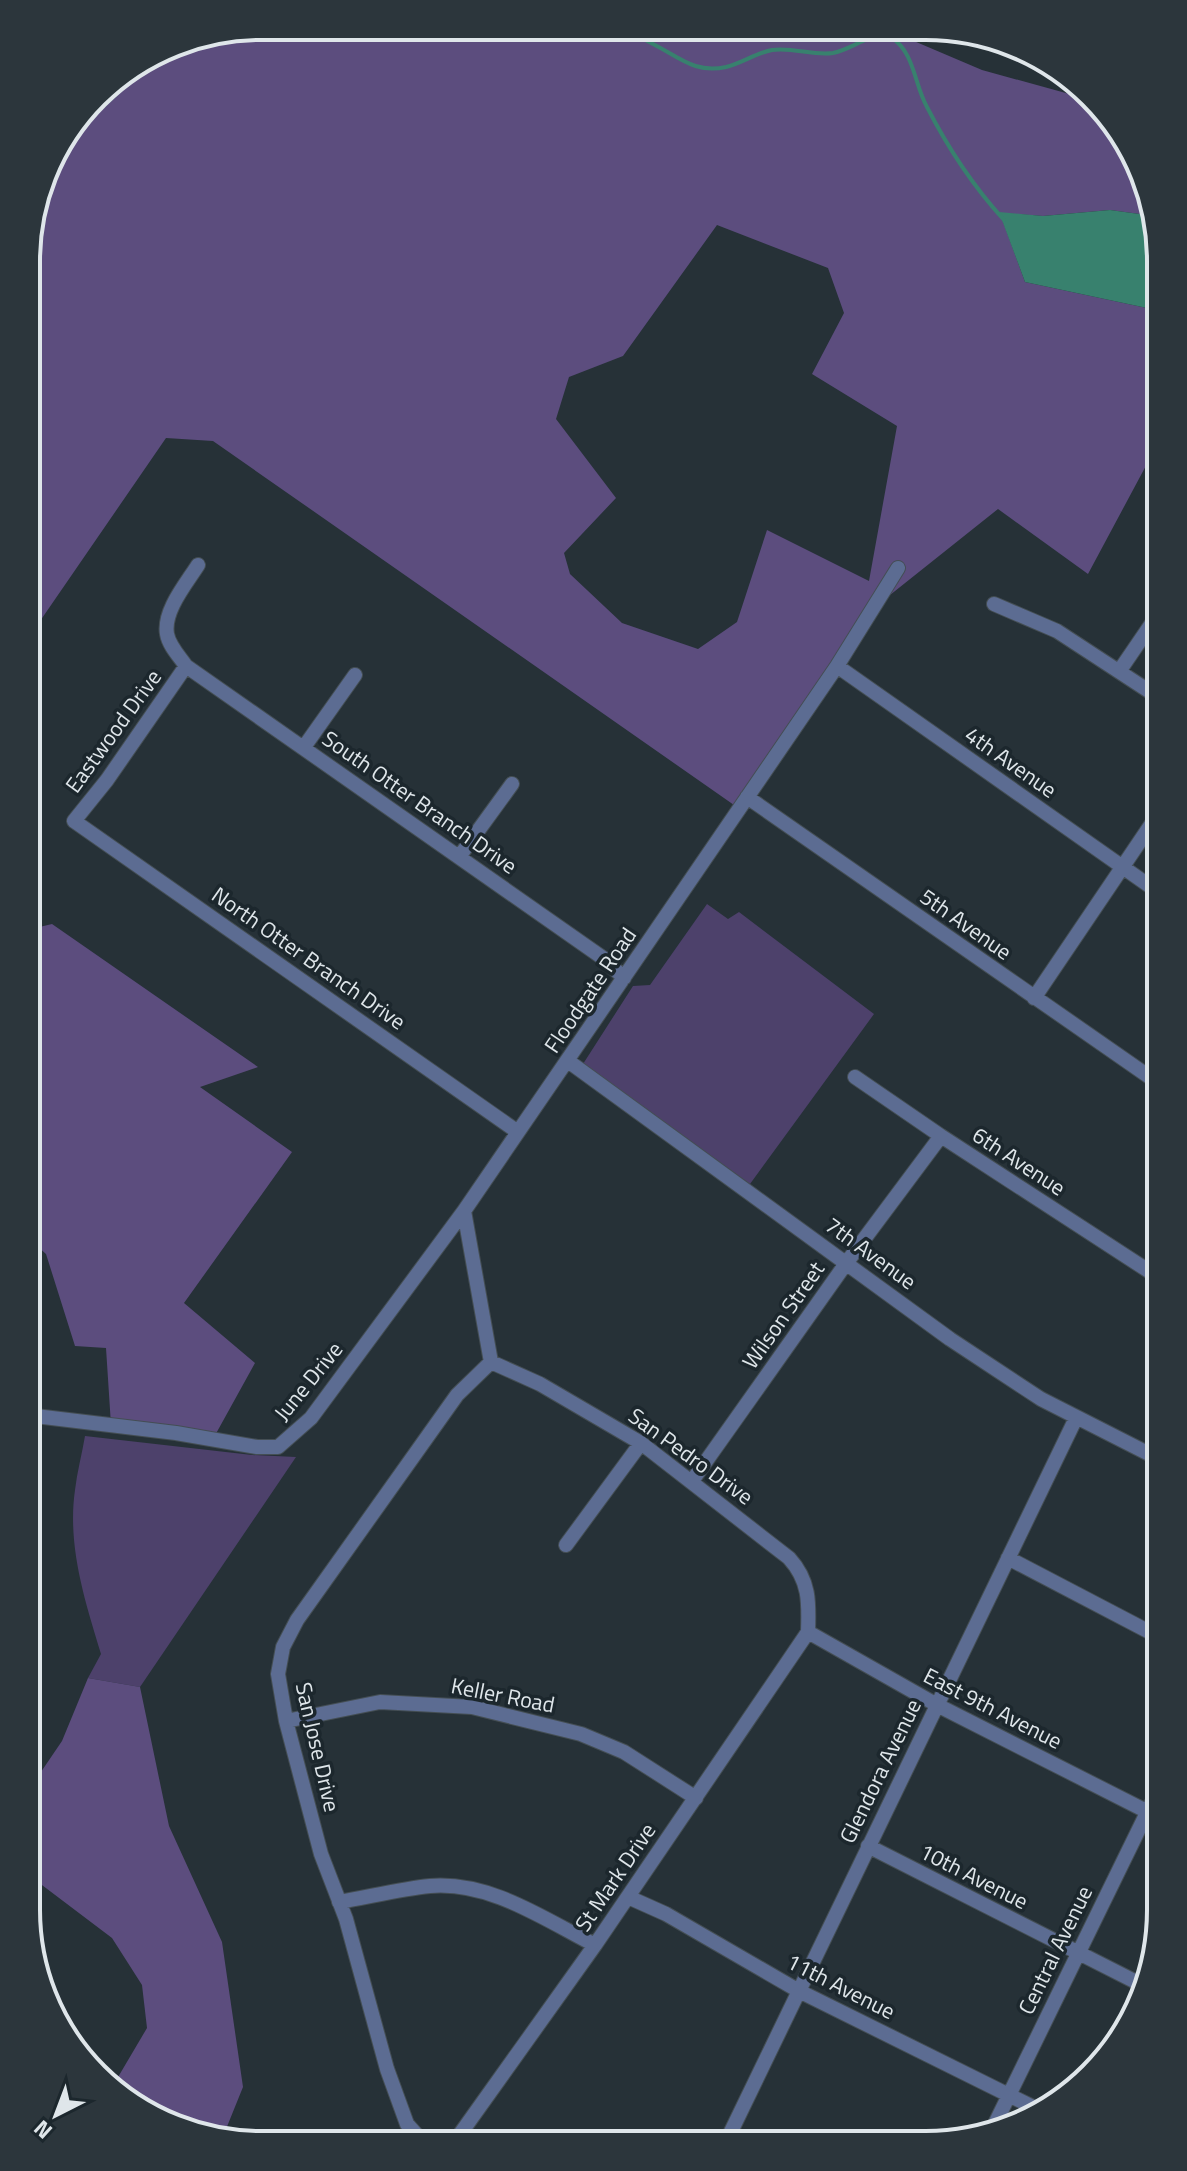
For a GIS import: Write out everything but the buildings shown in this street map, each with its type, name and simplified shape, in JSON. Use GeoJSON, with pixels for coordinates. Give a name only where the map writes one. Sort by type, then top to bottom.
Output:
{"type":"FeatureCollection","features":[{"type":"Feature","properties":{"kind":"street"},"geometry":{"type":"LineString","coordinates":[[186,666],[167,632],[178,597],[198,565]]}},
{"type":"Feature","properties":{"kind":"street","name":"Floodgate Road"},"geometry":{"type":"LineString","coordinates":[[464,1211],[837,666],[898,568]]}},
{"type":"Feature","properties":{"kind":"street"},"geometry":{"type":"LineString","coordinates":[[994,604],[1057,631],[1147,689]]}},
{"type":"Feature","properties":{"kind":"street"},"geometry":{"type":"LineString","coordinates":[[1120,670],[1147,630]]}},
{"type":"Feature","properties":{"kind":"street","name":"South Otter Branch Drive"},"geometry":{"type":"LineString","coordinates":[[186,666],[603,958],[624,978]]}},
{"type":"Feature","properties":{"kind":"street","name":"Eastwood Drive"},"geometry":{"type":"LineString","coordinates":[[74,821],[107,780],[186,666]]}},
{"type":"Feature","properties":{"kind":"street","name":"4th Avenue"},"geometry":{"type":"LineString","coordinates":[[837,666],[1147,884]]}},
{"type":"Feature","properties":{"kind":"street"},"geometry":{"type":"LineString","coordinates":[[304,747],[355,675]]}},
{"type":"Feature","properties":{"kind":"street"},"geometry":{"type":"LineString","coordinates":[[459,857],[512,784]]}},
{"type":"Feature","properties":{"kind":"street","name":"5th Avenue"},"geometry":{"type":"LineString","coordinates":[[747,797],[1147,1075]]}},
{"type":"Feature","properties":{"kind":"street","name":"North Otter Branch Drive"},"geometry":{"type":"LineString","coordinates":[[74,821],[518,1132]]}},
{"type":"Feature","properties":{"kind":"street"},"geometry":{"type":"LineString","coordinates":[[1034,998],[1147,831]]}},
{"type":"Feature","properties":{"kind":"street","name":"7th Avenue"},"geometry":{"type":"LineString","coordinates":[[568,1061],[950,1339],[1041,1399],[1147,1453]]}},
{"type":"Feature","properties":{"kind":"street","name":"6th Avenue"},"geometry":{"type":"LineString","coordinates":[[855,1077],[1147,1270]]}},
{"type":"Feature","properties":{"kind":"street","name":"Wilson Street"},"geometry":{"type":"LineString","coordinates":[[692,1481],[847,1262],[941,1136]]}},
{"type":"Feature","properties":{"kind":"street"},"geometry":{"type":"LineString","coordinates":[[464,1211],[491,1362]]}},
{"type":"Feature","properties":{"kind":"street","name":"June Drive"},"geometry":{"type":"LineString","coordinates":[[40,1417],[176,1433],[257,1447],[278,1447],[311,1418],[464,1211]]}},
{"type":"Feature","properties":{"kind":"street","name":"San Pedro Drive"},"geometry":{"type":"LineString","coordinates":[[491,1362],[540,1384],[641,1443],[789,1558],[800,1570],[807,1587],[808,1632]]}},
{"type":"Feature","properties":{"kind":"street","name":"San Jose Drive"},"geometry":{"type":"LineString","coordinates":[[413,2131],[407,2124],[387,2069],[339,1902],[321,1854],[286,1721],[278,1674],[283,1647],[297,1620],[457,1395],[491,1362]]}},
{"type":"Feature","properties":{"kind":"street","name":"Glendora Avenue"},"geometry":{"type":"LineString","coordinates":[[732,2131],[1076,1418]]}},
{"type":"Feature","properties":{"kind":"street"},"geometry":{"type":"LineString","coordinates":[[566,1545],[641,1443]]}},
{"type":"Feature","properties":{"kind":"street"},"geometry":{"type":"LineString","coordinates":[[1008,1558],[1147,1631]]}},
{"type":"Feature","properties":{"kind":"street","name":"East 9th Avenue"},"geometry":{"type":"LineString","coordinates":[[808,1632],[937,1705],[1147,1811]]}},
{"type":"Feature","properties":{"kind":"street","name":"St Mark Drive"},"geometry":{"type":"LineString","coordinates":[[462,2131],[595,1945],[808,1632]]}},
{"type":"Feature","properties":{"kind":"street","name":"Keller Road"},"geometry":{"type":"LineString","coordinates":[[286,1721],[380,1702],[472,1707],[542,1723],[595,1740],[624,1752],[696,1798]]}},
{"type":"Feature","properties":{"kind":"street","name":"Central Avenue"},"geometry":{"type":"LineString","coordinates":[[997,2119],[1078,1953],[1147,1828]]}},
{"type":"Feature","properties":{"kind":"street","name":"10th Avenue"},"geometry":{"type":"LineString","coordinates":[[868,1846],[1135,1981]]}},
{"type":"Feature","properties":{"kind":"street"},"geometry":{"type":"LineString","coordinates":[[339,1902],[432,1886],[468,1888],[502,1898],[595,1945]]}},
{"type":"Feature","properties":{"kind":"street","name":"11th Avenue"},"geometry":{"type":"LineString","coordinates":[[628,1897],[666,1914],[799,1991],[1029,2105]]}},
{"type":"Feature","properties":{"kind":"shaded area"},"geometry":{"type":"Polygon","coordinates":[[[261,40],[912,40],[982,70],[1072,95],[1110,138],[1124,163],[1142,214],[1110,210],[1043,216],[1000,213],[1025,282],[1147,308],[1147,464],[1088,574],[998,509],[885,599],[744,812],[213,441],[166,438],[40,621],[40,261],[42,233],[52,190],[77,138],[115,95],[163,63],[204,48],[261,40]],[[717,225],[623,356],[569,377],[556,419],[616,498],[564,553],[570,574],[622,623],[698,649],[737,622],[767,530],[869,581],[897,426],[812,374],[844,313],[828,268],[717,225]]]}},
{"type":"Feature","properties":{"kind":"shaded area"},"geometry":{"type":"Polygon","coordinates":[[[1110,210],[1142,214],[1147,247],[1147,308],[1025,282],[999,212],[1043,216],[1110,210]]]}},
{"type":"Feature","properties":{"kind":"shaded area"},"geometry":{"type":"Polygon","coordinates":[[[707,904],[728,919],[739,912],[874,1014],[750,1184],[583,1064],[633,986],[650,985],[707,904]]]}},
{"type":"Feature","properties":{"kind":"shaded area"},"geometry":{"type":"Polygon","coordinates":[[[52,924],[258,1067],[200,1087],[292,1152],[184,1303],[255,1363],[213,1439],[111,1425],[106,1348],[75,1346],[46,1254],[40,1249],[40,927],[52,924]]]}},
{"type":"Feature","properties":{"kind":"shaded area"},"geometry":{"type":"Polygon","coordinates":[[[85,1436],[296,1457],[140,1687],[88,1678],[101,1654],[79,1573],[73,1532],[75,1490],[85,1436]]]}},
{"type":"Feature","properties":{"kind":"shaded area"},"geometry":{"type":"Polygon","coordinates":[[[88,1678],[140,1687],[169,1826],[222,1942],[243,2087],[227,2128],[163,2108],[118,2078],[147,2028],[142,1985],[112,1938],[40,1884],[40,1773],[62,1741],[88,1678]]]}},
{"type":"Feature","properties":{"kind":"waterway"},"geometry":{"type":"LineString","coordinates":[[645,40],[688,63],[715,69],[772,50],[833,53],[867,40]]}},
{"type":"Feature","properties":{"kind":"waterway"},"geometry":{"type":"LineString","coordinates":[[894,40],[905,51],[923,98],[952,152],[1004,220]]}}]}
